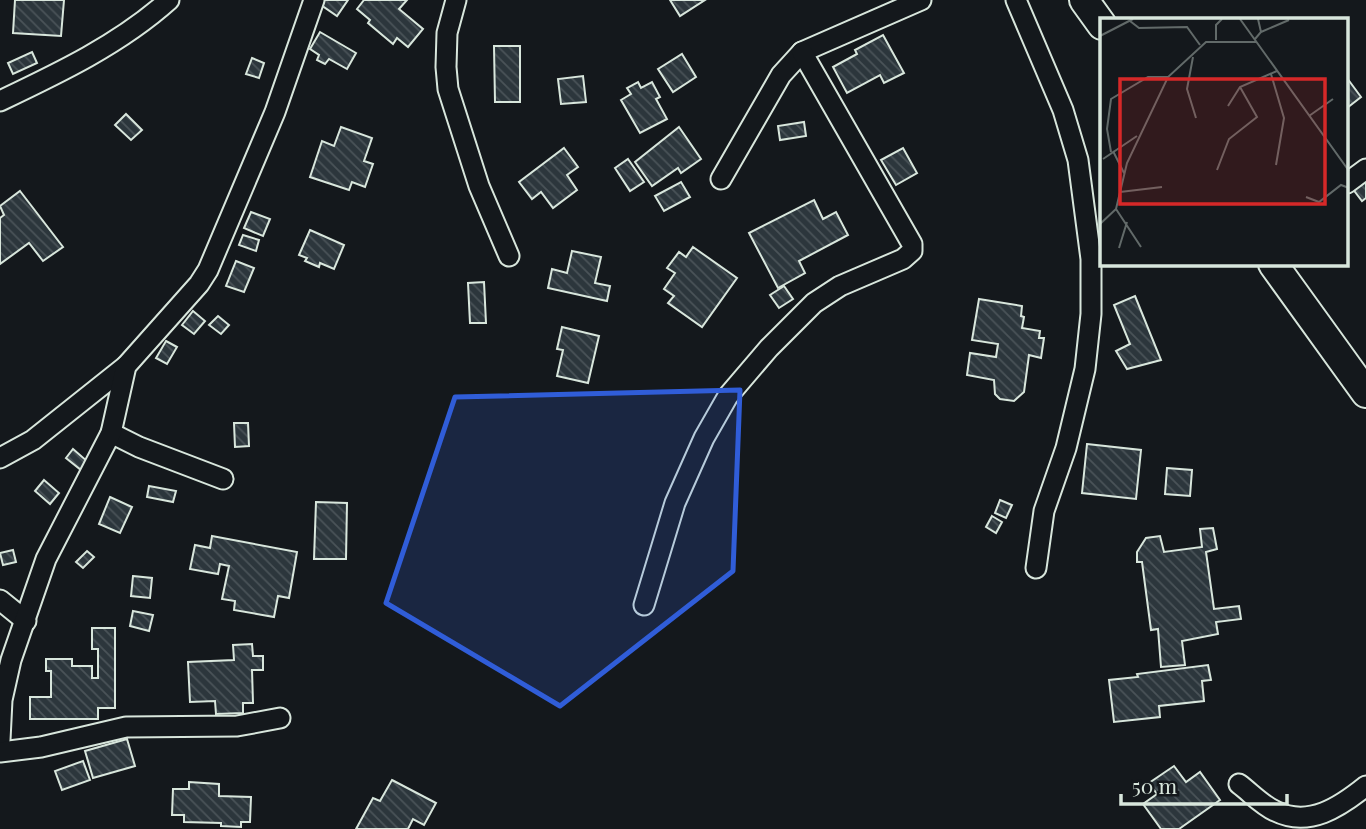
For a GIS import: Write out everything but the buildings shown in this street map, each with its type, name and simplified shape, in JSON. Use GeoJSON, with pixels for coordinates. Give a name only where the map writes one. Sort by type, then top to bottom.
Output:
{"type":"FeatureCollection","features":[{"type":"Feature","properties":{"kind":"main road"},"geometry":{"type":"LineString","coordinates":[[1084,0],[1100,22]]}},
{"type":"Feature","properties":{"kind":"main road"},"geometry":{"type":"LineString","coordinates":[[1274,266],[1366,393]]}},
{"type":"Feature","properties":{"kind":"street"},"geometry":{"type":"LineString","coordinates":[[0,101],[54,75],[125,34],[169,0]]}},
{"type":"Feature","properties":{"kind":"street"},"geometry":{"type":"LineString","coordinates":[[0,458],[33,440],[126,366],[199,284],[208,270],[275,112],[314,0]]}},
{"type":"Feature","properties":{"kind":"street"},"geometry":{"type":"LineString","coordinates":[[456,0],[447,33],[448,89],[479,186],[509,256]]}},
{"type":"Feature","properties":{"kind":"street"},"geometry":{"type":"LineString","coordinates":[[721,179],[780,75],[802,52],[921,0]]}},
{"type":"Feature","properties":{"kind":"street"},"geometry":{"type":"LineString","coordinates":[[1016,0],[1063,110],[1078,160],[1091,259],[1091,314],[1085,369],[1066,448],[1044,511],[1036,568]]}},
{"type":"Feature","properties":{"kind":"street"},"geometry":{"type":"LineString","coordinates":[[644,605],[675,503],[704,439],[728,396],[769,348],[814,303],[840,286],[903,259],[912,251],[912,244],[802,52]]}},
{"type":"Feature","properties":{"kind":"street"},"geometry":{"type":"LineString","coordinates":[[1348,182],[1366,169]]}},
{"type":"Feature","properties":{"kind":"street"},"geometry":{"type":"LineString","coordinates":[[0,740],[2,700],[11,660],[46,559],[111,433],[126,366]]}},
{"type":"Feature","properties":{"kind":"street"},"geometry":{"type":"LineString","coordinates":[[111,433],[139,447],[223,479]]}},
{"type":"Feature","properties":{"kind":"street"},"geometry":{"type":"LineString","coordinates":[[0,600],[26,621]]}},
{"type":"Feature","properties":{"kind":"street"},"geometry":{"type":"LineString","coordinates":[[0,752],[41,747],[126,727],[237,726],[280,718]]}},
{"type":"Feature","properties":{"kind":"street"},"geometry":{"type":"LineString","coordinates":[[1239,784],[1273,810],[1289,816],[1325,814],[1341,806],[1366,786]]}},
{"type":"Feature","properties":{"kind":"highlighted area"},"geometry":{"type":"Polygon","coordinates":[[[740,390],[733,571],[560,706],[386,603],[455,397],[740,390]]]}}]}
